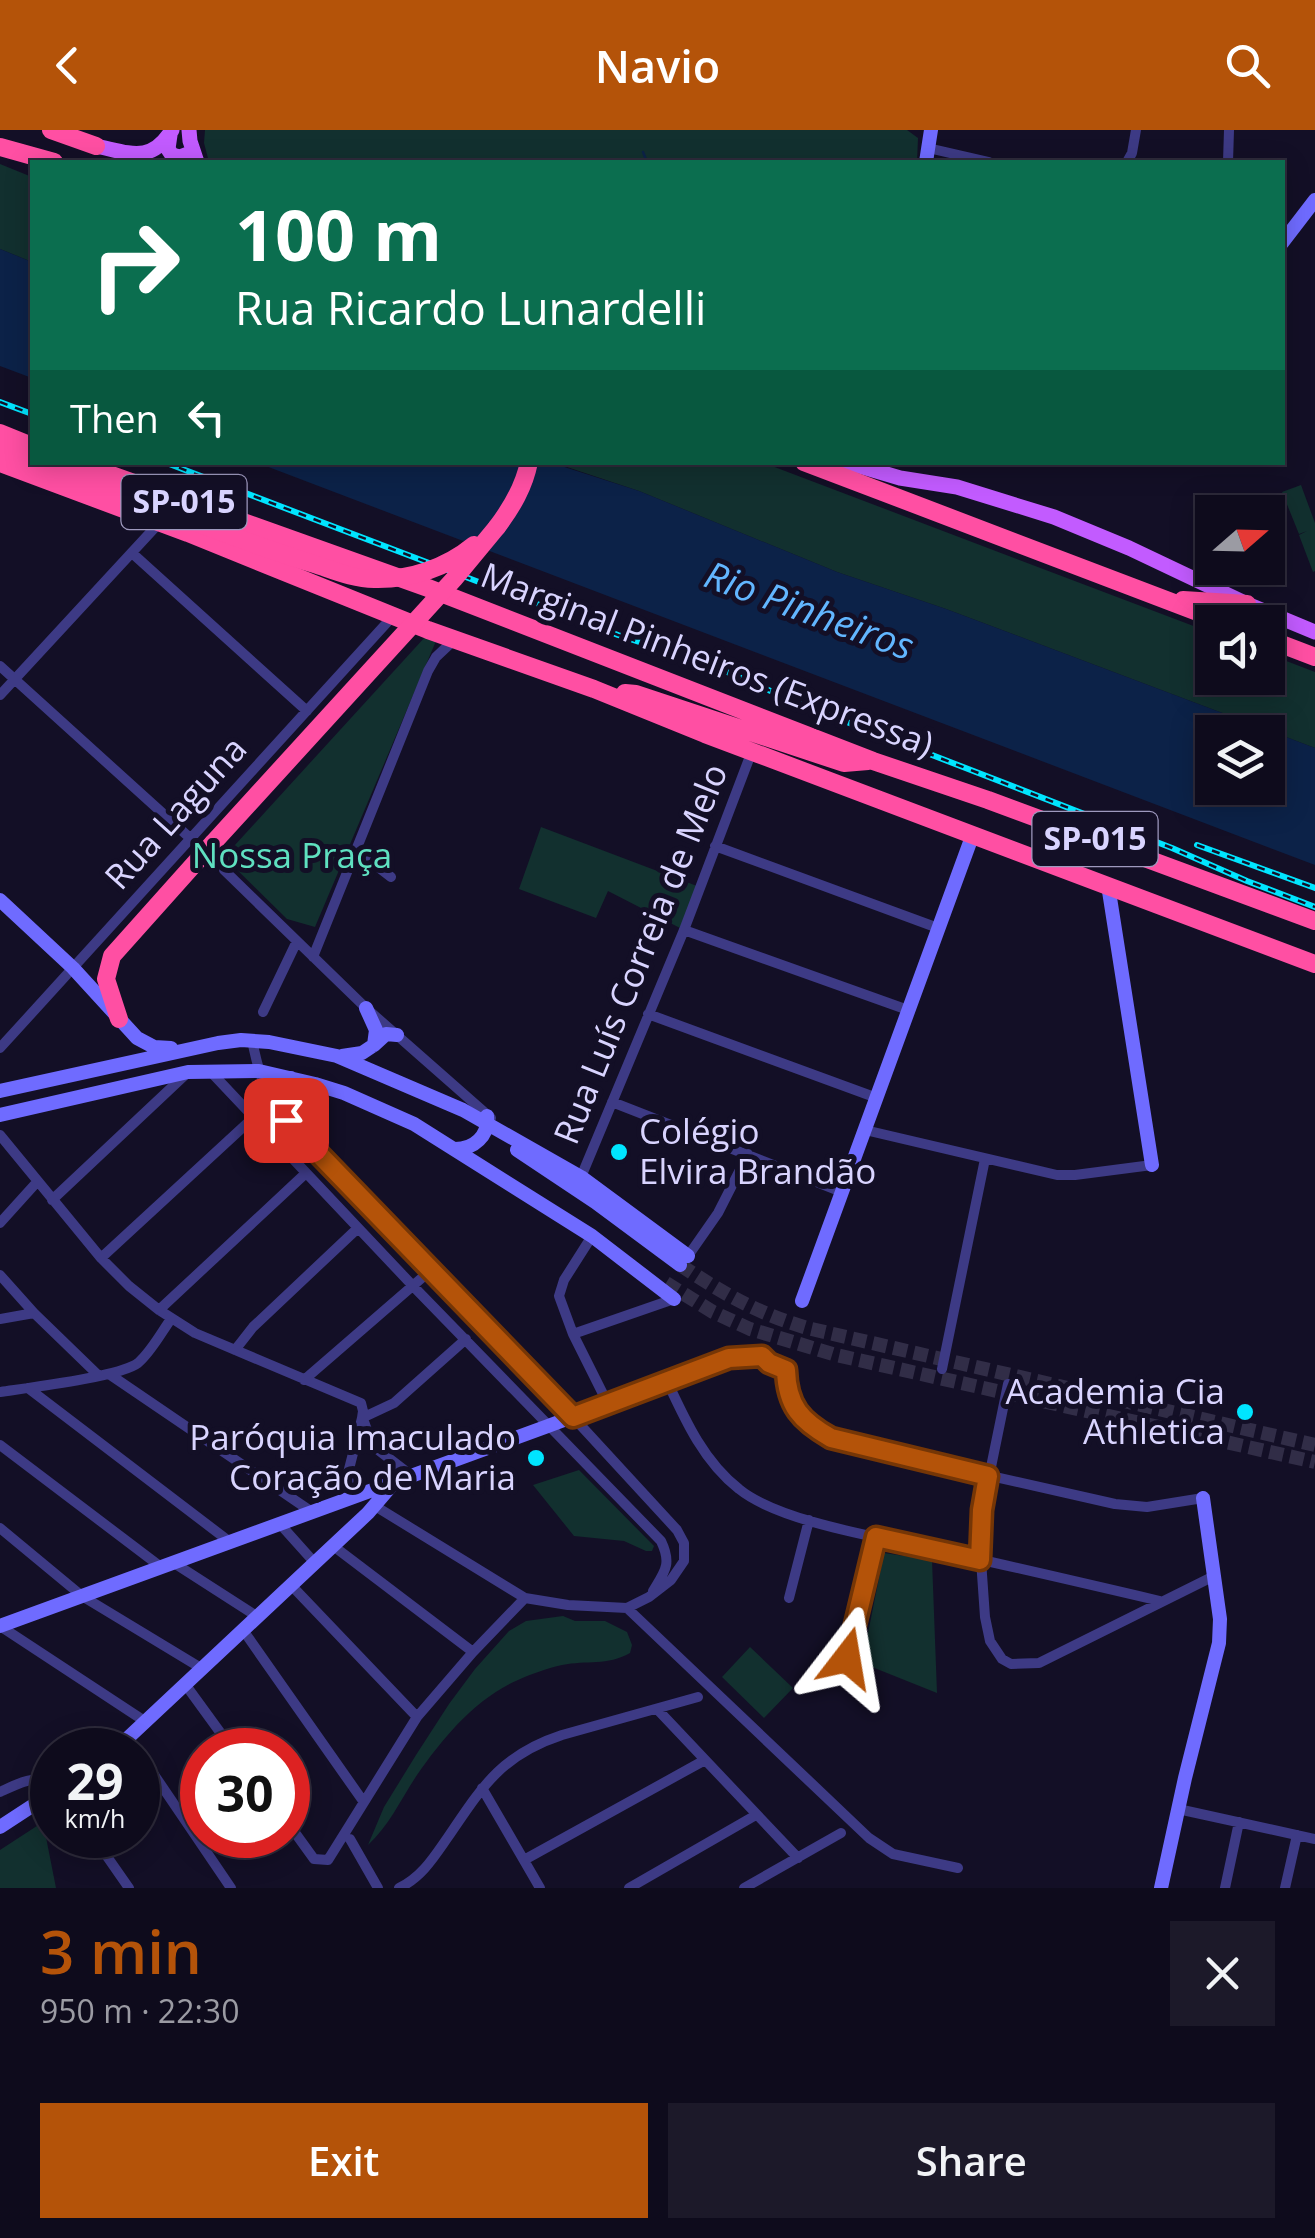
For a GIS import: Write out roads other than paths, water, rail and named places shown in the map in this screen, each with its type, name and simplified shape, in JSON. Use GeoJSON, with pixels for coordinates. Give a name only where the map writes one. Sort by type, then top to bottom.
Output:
{"type":"FeatureCollection","features":[{"type":"Feature","properties":{"kind":"highway"},"geometry":{"type":"LineString","coordinates":[[51,130],[96,146]]}},
{"type":"Feature","properties":{"kind":"highway"},"geometry":{"type":"LineString","coordinates":[[0,150],[45,160]]}},
{"type":"Feature","properties":{"kind":"highway"},"geometry":{"type":"LineString","coordinates":[[0,150],[30,167]]}},
{"type":"Feature","properties":{"kind":"highway"},"geometry":{"type":"LineString","coordinates":[[0,433],[30,445]]}},
{"type":"Feature","properties":{"kind":"highway"},"geometry":{"type":"LineString","coordinates":[[0,448],[30,460]]}},
{"type":"Feature","properties":{"kind":"highway"},"geometry":{"type":"LineString","coordinates":[[0,462],[394,616],[1315,964]]}},
{"type":"Feature","properties":{"kind":"highway"},"geometry":{"type":"LineString","coordinates":[[43,465],[263,549],[358,578],[406,576],[441,566],[464,554],[497,527]]}},
{"type":"Feature","properties":{"kind":"highway","name":"Marginal Pinheiros (Expressa)"},"geometry":{"type":"LineString","coordinates":[[83,465],[428,588],[874,761],[1315,921]]}},
{"type":"Feature","properties":{"kind":"highway"},"geometry":{"type":"LineString","coordinates":[[119,1019],[106,978],[112,956],[462,570],[517,498],[529,465]]}},
{"type":"Feature","properties":{"kind":"highway"},"geometry":{"type":"LineString","coordinates":[[812,465],[1195,611]]}},
{"type":"Feature","properties":{"kind":"highway"},"geometry":{"type":"LineString","coordinates":[[1161,598],[1247,604]]}},
{"type":"Feature","properties":{"kind":"highway"},"geometry":{"type":"LineString","coordinates":[[1285,646],[1315,657]]}},
{"type":"Feature","properties":{"kind":"highway"},"geometry":{"type":"LineString","coordinates":[[594,689],[636,694],[844,763],[874,761]]}},
{"type":"Feature","properties":{"kind":"main road"},"geometry":{"type":"LineString","coordinates":[[171,131],[168,146],[172,154],[195,157],[189,130]]}},
{"type":"Feature","properties":{"kind":"main road"},"geometry":{"type":"LineString","coordinates":[[96,146],[143,154],[162,145],[171,131]]}},
{"type":"Feature","properties":{"kind":"main road"},"geometry":{"type":"LineString","coordinates":[[96,146],[134,160]]}},
{"type":"Feature","properties":{"kind":"main road"},"geometry":{"type":"LineString","coordinates":[[856,465],[900,478],[957,487],[1054,517],[1315,632]]}},
{"type":"Feature","properties":{"kind":"street"},"geometry":{"type":"LineString","coordinates":[[930,130],[927,155],[972,160]]}},
{"type":"Feature","properties":{"kind":"street"},"geometry":{"type":"LineString","coordinates":[[1129,160],[1136,130]]}},
{"type":"Feature","properties":{"kind":"street"},"geometry":{"type":"LineString","coordinates":[[1228,130],[1228,160]]}},
{"type":"Feature","properties":{"kind":"street"},"geometry":{"type":"LineString","coordinates":[[1285,238],[1315,200]]}},
{"type":"Feature","properties":{"kind":"street"},"geometry":{"type":"LineString","coordinates":[[0,695],[160,522]]}},
{"type":"Feature","properties":{"kind":"street"},"geometry":{"type":"LineString","coordinates":[[132,553],[307,710]]}},
{"type":"Feature","properties":{"kind":"street","name":"Rua Laguna"},"geometry":{"type":"LineString","coordinates":[[0,1048],[394,616]]}},
{"type":"Feature","properties":{"kind":"street"},"geometry":{"type":"LineString","coordinates":[[314,956],[428,671],[456,638]]}},
{"type":"Feature","properties":{"kind":"street"},"geometry":{"type":"LineString","coordinates":[[0,666],[190,838]]}},
{"type":"Feature","properties":{"kind":"street","name":"Rua Luís Correia de Melo"},"geometry":{"type":"LineString","coordinates":[[581,1177],[684,930],[752,752]]}},
{"type":"Feature","properties":{"kind":"street"},"geometry":{"type":"LineString","coordinates":[[802,1301],[973,834]]}},
{"type":"Feature","properties":{"kind":"street"},"geometry":{"type":"LineString","coordinates":[[715,846],[938,928]]}},
{"type":"Feature","properties":{"kind":"street"},"geometry":{"type":"LineString","coordinates":[[356,850],[391,877]]}},
{"type":"Feature","properties":{"kind":"street"},"geometry":{"type":"LineString","coordinates":[[224,870],[487,1122],[594,1202],[684,1261]]}},
{"type":"Feature","properties":{"kind":"street"},"geometry":{"type":"LineString","coordinates":[[864,1130],[1057,1175],[1152,1165],[1108,885]]}},
{"type":"Feature","properties":{"kind":"street"},"geometry":{"type":"LineString","coordinates":[[0,900],[73,968],[137,1038],[148,1045],[187,1048]]}},
{"type":"Feature","properties":{"kind":"street"},"geometry":{"type":"LineString","coordinates":[[684,930],[908,1010]]}},
{"type":"Feature","properties":{"kind":"street"},"geometry":{"type":"LineString","coordinates":[[263,1012],[297,941]]}},
{"type":"Feature","properties":{"kind":"street"},"geometry":{"type":"LineString","coordinates":[[366,1008],[376,1030],[374,1045]]}},
{"type":"Feature","properties":{"kind":"street"},"geometry":{"type":"LineString","coordinates":[[648,1014],[877,1098]]}},
{"type":"Feature","properties":{"kind":"street"},"geometry":{"type":"LineString","coordinates":[[337,1056],[354,1056],[386,1034],[397,1035]]}},
{"type":"Feature","properties":{"kind":"street"},"geometry":{"type":"LineString","coordinates":[[252,1040],[259,1071],[273,1104],[286,1120],[677,1530],[684,1541],[684,1561],[650,1596],[627,1608],[525,1598],[375,1506]]}},
{"type":"Feature","properties":{"kind":"street"},"geometry":{"type":"LineString","coordinates":[[0,1091],[218,1042],[252,1040],[337,1056],[463,1110],[581,1177],[684,1261]]}},
{"type":"Feature","properties":{"kind":"street"},"geometry":{"type":"LineString","coordinates":[[210,1071],[661,1541],[669,1574]]}},
{"type":"Feature","properties":{"kind":"street"},"geometry":{"type":"LineString","coordinates":[[0,1115],[188,1072],[259,1071],[291,1078],[344,1093],[407,1120],[592,1236],[674,1299]]}},
{"type":"Feature","properties":{"kind":"street"},"geometry":{"type":"LineString","coordinates":[[52,1200],[188,1072]]}},
{"type":"Feature","properties":{"kind":"street"},"geometry":{"type":"LineString","coordinates":[[286,1120],[280,1103],[291,1078]]}},
{"type":"Feature","properties":{"kind":"street"},"geometry":{"type":"LineString","coordinates":[[612,1102],[842,1192]]}},
{"type":"Feature","properties":{"kind":"street"},"geometry":{"type":"LineString","coordinates":[[101,1258],[254,1118]]}},
{"type":"Feature","properties":{"kind":"street"},"geometry":{"type":"LineString","coordinates":[[454,1149],[472,1147],[487,1122]]}},
{"type":"Feature","properties":{"kind":"street"},"geometry":{"type":"LineString","coordinates":[[0,1135],[101,1258],[128,1286],[171,1319],[195,1333],[358,1401],[363,1407],[362,1418],[347,1481],[354,1526]]}},
{"type":"Feature","properties":{"kind":"street"},"geometry":{"type":"LineString","coordinates":[[684,1261],[718,1214],[748,1154]]}},
{"type":"Feature","properties":{"kind":"street"},"geometry":{"type":"LineString","coordinates":[[942,1370],[985,1159]]}},
{"type":"Feature","properties":{"kind":"street"},"geometry":{"type":"LineString","coordinates":[[159,1310],[306,1173]]}},
{"type":"Feature","properties":{"kind":"street"},"geometry":{"type":"LineString","coordinates":[[494,1173],[531,1187],[666,1283]]}},
{"type":"Feature","properties":{"kind":"street"},"geometry":{"type":"LineString","coordinates":[[0,1223],[37,1182]]}},
{"type":"Feature","properties":{"kind":"street"},"geometry":{"type":"LineString","coordinates":[[235,1350],[253,1327],[358,1228]]}},
{"type":"Feature","properties":{"kind":"street"},"geometry":{"type":"LineString","coordinates":[[592,1236],[564,1280],[559,1296],[608,1404]]}},
{"type":"Feature","properties":{"kind":"street"},"geometry":{"type":"LineString","coordinates":[[304,1380],[431,1270]]}},
{"type":"Feature","properties":{"kind":"street"},"geometry":{"type":"LineString","coordinates":[[0,1275],[34,1314],[104,1374],[312,1512]]}},
{"type":"Feature","properties":{"kind":"street"},"geometry":{"type":"LineString","coordinates":[[573,1334],[674,1299]]}},
{"type":"Feature","properties":{"kind":"street"},"geometry":{"type":"LineString","coordinates":[[0,1319],[34,1314]]}},
{"type":"Feature","properties":{"kind":"street"},"geometry":{"type":"LineString","coordinates":[[0,1392],[104,1374],[137,1364],[171,1319]]}},
{"type":"Feature","properties":{"kind":"street"},"geometry":{"type":"LineString","coordinates":[[362,1418],[394,1403],[466,1339]]}},
{"type":"Feature","properties":{"kind":"street"},"geometry":{"type":"LineString","coordinates":[[0,1626],[729,1358],[762,1356],[786,1370],[787,1389],[795,1408],[831,1438],[1115,1504],[1147,1507],[1204,1498],[1220,1618],[1219,1643],[1161,1888]]}},
{"type":"Feature","properties":{"kind":"street"},"geometry":{"type":"LineString","coordinates":[[667,1382],[696,1438],[735,1486],[756,1500],[809,1520],[876,1537],[1160,1601]]}},
{"type":"Feature","properties":{"kind":"street"},"geometry":{"type":"LineString","coordinates":[[1008,1384],[982,1510],[980,1560],[990,1641],[1002,1659],[1029,1665],[1052,1658],[1214,1576]]}},
{"type":"Feature","properties":{"kind":"street"},"geometry":{"type":"LineString","coordinates":[[28,1388],[230,1542]]}},
{"type":"Feature","properties":{"kind":"street"},"geometry":{"type":"LineString","coordinates":[[362,1418],[373,1446],[412,1476]]}},
{"type":"Feature","properties":{"kind":"street"},"geometry":{"type":"LineString","coordinates":[[0,1445],[167,1565],[258,1616]]}},
{"type":"Feature","properties":{"kind":"street"},"geometry":{"type":"LineString","coordinates":[[354,1446],[373,1446]]}},
{"type":"Feature","properties":{"kind":"street"},"geometry":{"type":"LineString","coordinates":[[143,1728],[201,1668],[375,1506],[394,1482]]}},
{"type":"Feature","properties":{"kind":"street"},"geometry":{"type":"LineString","coordinates":[[789,1598],[809,1520]]}},
{"type":"Feature","properties":{"kind":"street"},"geometry":{"type":"LineString","coordinates":[[279,1523],[314,1562]]}},
{"type":"Feature","properties":{"kind":"street"},"geometry":{"type":"LineString","coordinates":[[0,1528],[82,1596],[201,1668]]}},
{"type":"Feature","properties":{"kind":"street"},"geometry":{"type":"LineString","coordinates":[[847,1658],[876,1537]]}},
{"type":"Feature","properties":{"kind":"street"},"geometry":{"type":"LineString","coordinates":[[666,1552],[684,1541]]}},
{"type":"Feature","properties":{"kind":"street"},"geometry":{"type":"LineString","coordinates":[[332,1545],[473,1652]]}},
{"type":"Feature","properties":{"kind":"street"},"geometry":{"type":"LineString","coordinates":[[291,1585],[417,1717]]}},
{"type":"Feature","properties":{"kind":"street"},"geometry":{"type":"LineString","coordinates":[[310,1854],[314,1860],[328,1860],[417,1717],[525,1598]]}},
{"type":"Feature","properties":{"kind":"street"},"geometry":{"type":"LineString","coordinates":[[627,1608],[869,1838],[893,1854],[958,1868]]}},
{"type":"Feature","properties":{"kind":"street"},"geometry":{"type":"LineString","coordinates":[[0,1626],[146,1722]]}},
{"type":"Feature","properties":{"kind":"street"},"geometry":{"type":"LineString","coordinates":[[243,1630],[363,1800]]}},
{"type":"Feature","properties":{"kind":"street"},"geometry":{"type":"LineString","coordinates":[[185,1684],[217,1728]]}},
{"type":"Feature","properties":{"kind":"street"},"geometry":{"type":"LineString","coordinates":[[400,1888],[427,1867],[482,1788],[522,1752],[542,1741],[698,1696]]}},
{"type":"Feature","properties":{"kind":"street"},"geometry":{"type":"LineString","coordinates":[[657,1709],[798,1858]]}},
{"type":"Feature","properties":{"kind":"street"},"geometry":{"type":"LineString","coordinates":[[524,1860],[704,1760]]}},
{"type":"Feature","properties":{"kind":"street"},"geometry":{"type":"LineString","coordinates":[[0,1792],[30,1780]]}},
{"type":"Feature","properties":{"kind":"street"},"geometry":{"type":"LineString","coordinates":[[160,1784],[231,1888]]}},
{"type":"Feature","properties":{"kind":"street"},"geometry":{"type":"LineString","coordinates":[[482,1788],[540,1888]]}},
{"type":"Feature","properties":{"kind":"street"},"geometry":{"type":"LineString","coordinates":[[0,1827],[30,1807]]}},
{"type":"Feature","properties":{"kind":"street"},"geometry":{"type":"LineString","coordinates":[[1178,1809],[1315,1839]]}},
{"type":"Feature","properties":{"kind":"street"},"geometry":{"type":"LineString","coordinates":[[629,1888],[756,1815]]}},
{"type":"Feature","properties":{"kind":"street"},"geometry":{"type":"LineString","coordinates":[[1225,1888],[1239,1822]]}},
{"type":"Feature","properties":{"kind":"street"},"geometry":{"type":"LineString","coordinates":[[744,1888],[841,1833]]}},
{"type":"Feature","properties":{"kind":"street"},"geometry":{"type":"LineString","coordinates":[[1285,1888],[1297,1834]]}},
{"type":"Feature","properties":{"kind":"street"},"geometry":{"type":"LineString","coordinates":[[350,1839],[378,1888]]}},
{"type":"Feature","properties":{"kind":"street"},"geometry":{"type":"LineString","coordinates":[[108,1858],[129,1888]]}},
{"type":"Feature","properties":{"kind":"water"},"geometry":{"type":"Polygon","coordinates":[[[0,249],[30,261],[30,377],[0,366],[0,249]]]}},
{"type":"Feature","properties":{"kind":"water","name":"Rio Pinheiros"},"geometry":{"type":"Polygon","coordinates":[[[263,465],[558,465],[639,491],[837,572],[1227,715],[1195,715],[1195,805],[1285,805],[1285,737],[1315,748],[1315,865],[263,465]]]}},
{"type":"Feature","properties":{"kind":"waterway"},"geometry":{"type":"LineString","coordinates":[[643,152],[646,160]]}},
{"type":"Feature","properties":{"kind":"tunnel"},"geometry":{"type":"LineString","coordinates":[[680,1265],[741,1302],[807,1328],[1315,1445]]}},
{"type":"Feature","properties":{"kind":"tunnel"},"geometry":{"type":"LineString","coordinates":[[666,1283],[750,1329],[836,1355],[1315,1462]]}},
{"type":"Feature","properties":{"kind":"railway"},"geometry":{"type":"LineString","coordinates":[[0,402],[30,413]]}},
{"type":"Feature","properties":{"kind":"railway"},"geometry":{"type":"LineString","coordinates":[[172,465],[618,635],[718,668],[1315,907]]}},
{"type":"Feature","properties":{"kind":"railway"},"geometry":{"type":"LineString","coordinates":[[1197,845],[1315,888]]}},
{"type":"Feature","properties":{"kind":"place","name":"Colégio Elvira Brandão"},"geometry":{"type":"Point","coordinates":[619,1152]}},
{"type":"Feature","properties":{"kind":"place","name":"Academia Cia Athletica"},"geometry":{"type":"Point","coordinates":[1245,1412]}},
{"type":"Feature","properties":{"kind":"place","name":"Paróquia Imaculado Coração de Maria"},"geometry":{"type":"Point","coordinates":[536,1458]}},
{"type":"Feature","properties":{"kind":"park label","name":"Nossa Praça"},"geometry":{"type":"Point","coordinates":[292,856]}}]}
